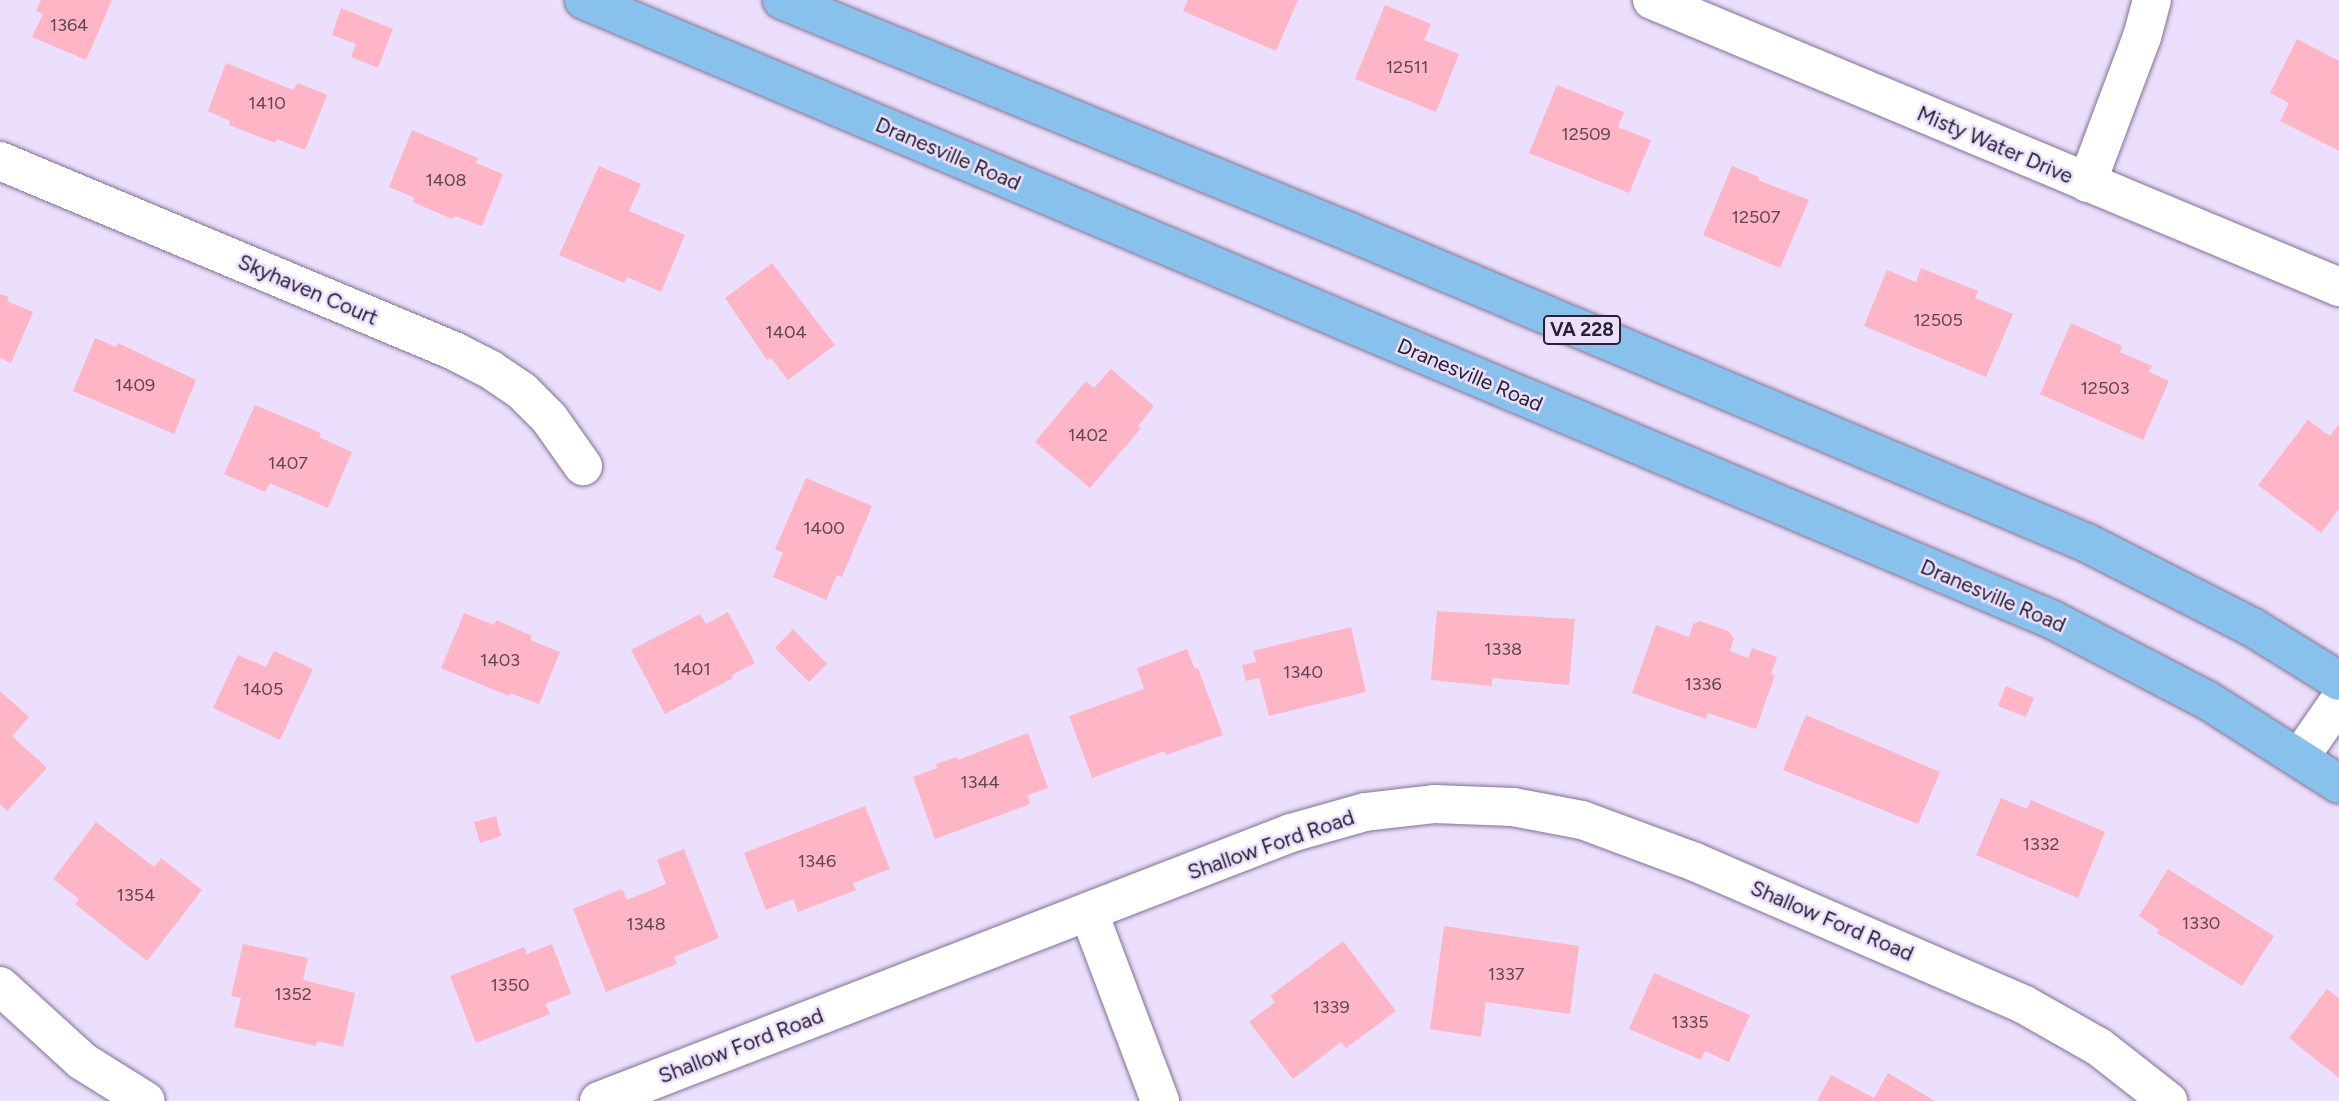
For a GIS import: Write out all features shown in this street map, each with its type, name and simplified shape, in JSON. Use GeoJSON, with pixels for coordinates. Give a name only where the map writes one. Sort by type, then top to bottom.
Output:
{"type":"FeatureCollection","features":[{"type":"Feature","properties":{"kind":"main road","name":"Dranesville Road"},"geometry":{"type":"LineString","coordinates":[[584,0],[2053,620],[2207,699],[2339,784]]}},
{"type":"Feature","properties":{"kind":"main road","name":"VA 228"},"geometry":{"type":"LineString","coordinates":[[782,0],[1363,238],[2087,543],[2241,621],[2339,681]]}},
{"type":"Feature","properties":{"kind":"street","name":"Misty Water Drive"},"geometry":{"type":"LineString","coordinates":[[1652,0],[2339,287]]}},
{"type":"Feature","properties":{"kind":"street"},"geometry":{"type":"LineString","coordinates":[[2087,183],[2142,37],[2152,0]]}},
{"type":"Feature","properties":{"kind":"street","name":"Skyhaven Court"},"geometry":{"type":"LineString","coordinates":[[0,161],[456,352],[491,370],[522,391],[549,418],[583,466]]}},
{"type":"Feature","properties":{"kind":"street"},"geometry":{"type":"LineString","coordinates":[[2300,757],[2339,701]]}},
{"type":"Feature","properties":{"kind":"street","name":"Shallow Ford Road"},"geometry":{"type":"LineString","coordinates":[[599,1101],[1291,833],[1364,813],[1434,804],[1513,807],[1582,820],[1695,862],[2023,1004],[2099,1047],[2168,1101]]}},
{"type":"Feature","properties":{"kind":"street"},"geometry":{"type":"LineString","coordinates":[[1089,913],[1160,1101]]}},
{"type":"Feature","properties":{"kind":"street"},"geometry":{"type":"LineString","coordinates":[[0,986],[82,1061],[146,1101]]}},
{"type":"Feature","properties":{"kind":"building"},"geometry":{"type":"Polygon","coordinates":[[[41,0],[112,0],[86,60],[32,37],[43,14],[36,11],[41,0]]]}},
{"type":"Feature","properties":{"kind":"building"},"geometry":{"type":"Polygon","coordinates":[[[1188,0],[1298,0],[1276,51],[1183,11],[1188,0]]]}},
{"type":"Feature","properties":{"kind":"building"},"geometry":{"type":"Polygon","coordinates":[[[1385,5],[1431,24],[1424,40],[1459,54],[1436,112],[1355,79],[1385,5]]]}},
{"type":"Feature","properties":{"kind":"building"},"geometry":{"type":"Polygon","coordinates":[[[341,8],[393,29],[378,68],[351,57],[356,44],[332,35],[341,8]]]}},
{"type":"Feature","properties":{"kind":"building"},"geometry":{"type":"Polygon","coordinates":[[[2297,39],[2339,61],[2339,151],[2280,121],[2289,103],[2270,93],[2297,39]]]}},
{"type":"Feature","properties":{"kind":"building"},"geometry":{"type":"Polygon","coordinates":[[[226,63],[293,90],[298,83],[327,95],[305,150],[277,139],[275,143],[229,125],[230,121],[208,111],[226,63]]]}},
{"type":"Feature","properties":{"kind":"building"},"geometry":{"type":"Polygon","coordinates":[[[1557,85],[1624,112],[1618,127],[1651,140],[1629,193],[1529,153],[1557,85]]]}},
{"type":"Feature","properties":{"kind":"building"},"geometry":{"type":"Polygon","coordinates":[[[412,130],[478,158],[476,163],[503,174],[482,226],[455,216],[452,219],[413,202],[415,198],[389,187],[412,130]]]}},
{"type":"Feature","properties":{"kind":"building"},"geometry":{"type":"Polygon","coordinates":[[[599,166],[641,184],[629,211],[685,235],[661,292],[627,277],[624,283],[559,255],[599,166]]]}},
{"type":"Feature","properties":{"kind":"building"},"geometry":{"type":"Polygon","coordinates":[[[1732,166],[1759,177],[1758,180],[1809,200],[1780,268],[1703,235],[1732,166]]]}},
{"type":"Feature","properties":{"kind":"building"},"geometry":{"type":"Polygon","coordinates":[[[772,263],[835,345],[788,380],[771,358],[767,360],[725,298],[772,263]]]}},
{"type":"Feature","properties":{"kind":"building"},"geometry":{"type":"Polygon","coordinates":[[[1921,268],[1978,291],[1975,298],[2013,314],[1986,377],[1864,326],[1887,270],[1916,282],[1921,268]]]}},
{"type":"Feature","properties":{"kind":"building"},"geometry":{"type":"Polygon","coordinates":[[[0,294],[9,297],[7,301],[33,312],[11,363],[0,358],[0,294]]]}},
{"type":"Feature","properties":{"kind":"building"},"geometry":{"type":"Polygon","coordinates":[[[2071,323],[2122,346],[2120,352],[2152,366],[2149,372],[2169,381],[2143,440],[2040,394],[2071,323]]]}},
{"type":"Feature","properties":{"kind":"building"},"geometry":{"type":"Polygon","coordinates":[[[95,338],[116,347],[118,343],[196,380],[174,434],[73,391],[95,338]]]}},
{"type":"Feature","properties":{"kind":"building"},"geometry":{"type":"Polygon","coordinates":[[[1111,369],[1154,406],[1138,426],[1141,428],[1090,488],[1035,442],[1086,381],[1094,388],[1111,369]]]}},
{"type":"Feature","properties":{"kind":"building"},"geometry":{"type":"Polygon","coordinates":[[[255,405],[321,433],[319,437],[352,452],[328,508],[270,483],[265,492],[224,474],[255,405]]]}},
{"type":"Feature","properties":{"kind":"building"},"geometry":{"type":"Polygon","coordinates":[[[2308,420],[2330,436],[2339,424],[2339,509],[2321,533],[2258,485],[2308,420]]]}},
{"type":"Feature","properties":{"kind":"building"},"geometry":{"type":"Polygon","coordinates":[[[806,478],[872,506],[842,577],[837,575],[826,600],[773,577],[783,553],[775,549],[806,478]]]}},
{"type":"Feature","properties":{"kind":"building"},"geometry":{"type":"Polygon","coordinates":[[[1437,611],[1575,619],[1569,685],[1492,678],[1492,686],[1431,680],[1437,611]]]}},
{"type":"Feature","properties":{"kind":"building"},"geometry":{"type":"Polygon","coordinates":[[[728,612],[755,663],[732,675],[733,678],[665,714],[631,650],[700,614],[706,624],[728,612]]]}},
{"type":"Feature","properties":{"kind":"building"},"geometry":{"type":"Polygon","coordinates":[[[464,613],[494,625],[496,620],[532,636],[530,640],[560,652],[539,704],[510,693],[509,696],[441,668],[464,613]]]}},
{"type":"Feature","properties":{"kind":"building"},"geometry":{"type":"Polygon","coordinates":[[[1700,621],[1728,631],[1734,638],[1730,651],[1748,658],[1752,648],[1777,657],[1771,674],[1775,675],[1756,729],[1708,713],[1706,719],[1632,693],[1656,625],[1689,637],[1693,624],[1700,621]]]}},
{"type":"Feature","properties":{"kind":"building"},"geometry":{"type":"Polygon","coordinates":[[[1351,627],[1366,692],[1269,716],[1259,678],[1246,681],[1242,665],[1256,662],[1253,651],[1351,627]]]}},
{"type":"Feature","properties":{"kind":"building"},"geometry":{"type":"Polygon","coordinates":[[[793,629],[827,664],[809,682],[775,648],[793,629]]]}},
{"type":"Feature","properties":{"kind":"building"},"geometry":{"type":"Polygon","coordinates":[[[1187,649],[1195,669],[1198,668],[1223,735],[1166,755],[1164,751],[1092,778],[1069,716],[1144,689],[1137,668],[1187,649]]]}},
{"type":"Feature","properties":{"kind":"building"},"geometry":{"type":"Polygon","coordinates":[[[274,651],[313,669],[280,740],[213,708],[238,655],[266,667],[274,651]]]}},
{"type":"Feature","properties":{"kind":"building"},"geometry":{"type":"Polygon","coordinates":[[[2006,686],[2034,698],[2026,717],[1998,706],[2006,686]]]}},
{"type":"Feature","properties":{"kind":"building"},"geometry":{"type":"Polygon","coordinates":[[[0,691],[29,717],[12,736],[47,768],[7,811],[0,804],[0,691]]]}},
{"type":"Feature","properties":{"kind":"building"},"geometry":{"type":"Polygon","coordinates":[[[1806,715],[1940,772],[1918,824],[1783,770],[1806,715]]]}},
{"type":"Feature","properties":{"kind":"building"},"geometry":{"type":"Polygon","coordinates":[[[1028,733],[1048,788],[1028,795],[1030,804],[935,839],[913,777],[937,768],[936,764],[957,757],[958,760],[1028,733]]]}},
{"type":"Feature","properties":{"kind":"building"},"geometry":{"type":"Polygon","coordinates":[[[2001,798],[2027,809],[2031,800],[2105,832],[2078,898],[1976,855],[2001,798]]]}},
{"type":"Feature","properties":{"kind":"building"},"geometry":{"type":"Polygon","coordinates":[[[865,806],[890,869],[853,883],[856,890],[798,912],[793,899],[766,910],[744,853],[865,806]]]}},
{"type":"Feature","properties":{"kind":"building"},"geometry":{"type":"Polygon","coordinates":[[[496,816],[501,836],[480,843],[474,822],[496,816]]]}},
{"type":"Feature","properties":{"kind":"building"},"geometry":{"type":"Polygon","coordinates":[[[96,822],[154,867],[161,858],[202,890],[147,961],[75,904],[79,899],[53,879],[96,822]]]}},
{"type":"Feature","properties":{"kind":"building"},"geometry":{"type":"Polygon","coordinates":[[[684,849],[719,938],[674,957],[677,964],[606,992],[573,909],[622,889],[627,900],[666,884],[657,860],[684,849]]]}},
{"type":"Feature","properties":{"kind":"building"},"geometry":{"type":"Polygon","coordinates":[[[2168,869],[2274,936],[2242,986],[2157,933],[2159,930],[2139,916],[2168,869]]]}},
{"type":"Feature","properties":{"kind":"building"},"geometry":{"type":"Polygon","coordinates":[[[1444,926],[1579,946],[1570,1014],[1486,1002],[1481,1037],[1430,1029],[1444,926]]]}},
{"type":"Feature","properties":{"kind":"building"},"geometry":{"type":"Polygon","coordinates":[[[1343,941],[1396,1011],[1346,1048],[1341,1042],[1293,1079],[1249,1022],[1275,1002],[1270,996],[1343,941]]]}},
{"type":"Feature","properties":{"kind":"building"},"geometry":{"type":"Polygon","coordinates":[[[243,944],[308,958],[303,980],[355,993],[343,1047],[317,1041],[316,1046],[234,1027],[241,998],[231,996],[243,944]]]}},
{"type":"Feature","properties":{"kind":"building"},"geometry":{"type":"Polygon","coordinates":[[[552,944],[571,994],[545,1004],[550,1014],[476,1043],[450,976],[524,947],[527,954],[552,944]]]}},
{"type":"Feature","properties":{"kind":"building"},"geometry":{"type":"Polygon","coordinates":[[[1654,973],[1750,1015],[1729,1062],[1705,1051],[1701,1060],[1629,1029],[1654,973]]]}},
{"type":"Feature","properties":{"kind":"building"},"geometry":{"type":"Polygon","coordinates":[[[2327,989],[2339,998],[2339,1078],[2289,1038],[2327,989]]]}},
{"type":"Feature","properties":{"kind":"building"},"geometry":{"type":"Polygon","coordinates":[[[1888,1073],[1935,1101],[1817,1101],[1831,1075],[1874,1098],[1888,1073]]]}}]}
